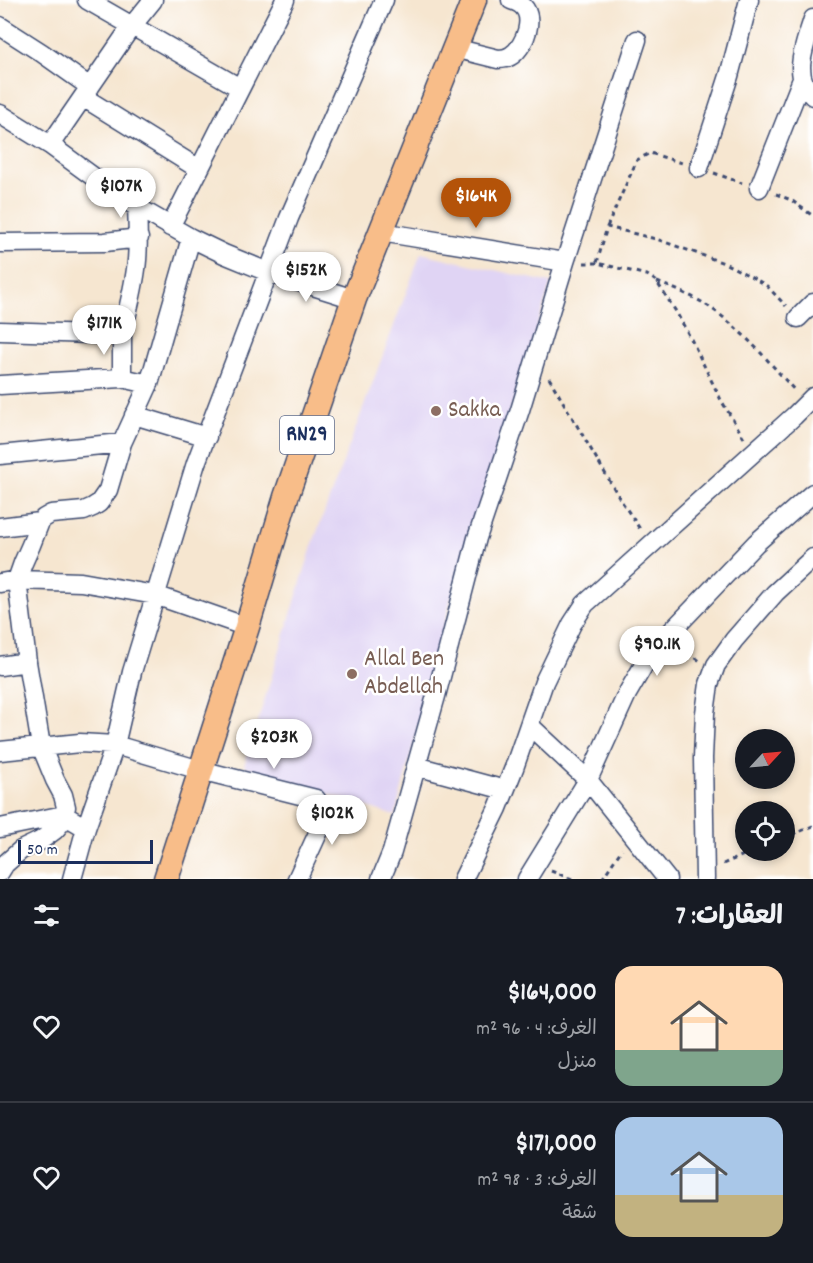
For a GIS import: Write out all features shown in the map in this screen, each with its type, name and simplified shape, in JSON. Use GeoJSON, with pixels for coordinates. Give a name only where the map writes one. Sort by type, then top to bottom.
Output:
{"type":"FeatureCollection","features":[{"type":"Feature","properties":{"kind":"main road","name":"RN29"},"geometry":{"type":"LineString","coordinates":[[166,879],[286,497],[354,299],[474,0]]}},
{"type":"Feature","properties":{"kind":"street"},"geometry":{"type":"LineString","coordinates":[[87,0],[240,88]]}},
{"type":"Feature","properties":{"kind":"street"},"geometry":{"type":"LineString","coordinates":[[50,146],[131,27],[153,0]]}},
{"type":"Feature","properties":{"kind":"street"},"geometry":{"type":"LineString","coordinates":[[170,226],[285,0]]}},
{"type":"Feature","properties":{"kind":"street"},"geometry":{"type":"LineString","coordinates":[[72,879],[86,828],[115,745],[132,672],[196,463],[289,218],[384,0]]}},
{"type":"Feature","properties":{"kind":"street"},"geometry":{"type":"LineString","coordinates":[[454,48],[498,59],[505,59],[514,54],[523,41],[528,15],[525,8],[511,0]]}},
{"type":"Feature","properties":{"kind":"street"},"geometry":{"type":"LineString","coordinates":[[699,168],[729,76],[749,0]]}},
{"type":"Feature","properties":{"kind":"street"},"geometry":{"type":"LineString","coordinates":[[813,19],[800,63],[802,79],[813,96]]}},
{"type":"Feature","properties":{"kind":"street"},"geometry":{"type":"LineString","coordinates":[[0,26],[42,53],[87,92],[199,169]]}},
{"type":"Feature","properties":{"kind":"street"},"geometry":{"type":"LineString","coordinates":[[381,879],[392,852],[477,538],[637,40]]}},
{"type":"Feature","properties":{"kind":"street"},"geometry":{"type":"LineString","coordinates":[[759,188],[802,79]]}},
{"type":"Feature","properties":{"kind":"street"},"geometry":{"type":"LineString","coordinates":[[0,114],[50,146],[125,200],[191,238],[268,272],[354,299]]}},
{"type":"Feature","properties":{"kind":"street"},"geometry":{"type":"LineString","coordinates":[[122,378],[122,335],[136,268],[137,207]]}},
{"type":"Feature","properties":{"kind":"street"},"geometry":{"type":"LineString","coordinates":[[381,232],[565,262]]}},
{"type":"Feature","properties":{"kind":"street"},"geometry":{"type":"LineString","coordinates":[[0,243],[95,243],[138,238]]}},
{"type":"Feature","properties":{"kind":"street"},"geometry":{"type":"LineString","coordinates":[[0,872],[5,864],[21,850],[40,841],[55,830],[61,823],[66,807],[41,746],[27,662],[9,582],[22,563],[40,522],[44,518],[51,514],[84,511],[99,503],[108,490],[122,443],[149,384],[191,238]]}},
{"type":"Feature","properties":{"kind":"street"},"geometry":{"type":"LineString","coordinates":[[798,318],[813,303]]}},
{"type":"Feature","properties":{"kind":"street"},"geometry":{"type":"LineString","coordinates":[[0,331],[122,335]]}},
{"type":"Feature","properties":{"kind":"street"},"geometry":{"type":"LineString","coordinates":[[0,386],[122,378],[149,384]]}},
{"type":"Feature","properties":{"kind":"street"},"geometry":{"type":"LineString","coordinates":[[464,879],[505,790],[544,681],[572,624],[585,604],[809,400]]}},
{"type":"Feature","properties":{"kind":"street"},"geometry":{"type":"LineString","coordinates":[[134,415],[207,437]]}},
{"type":"Feature","properties":{"kind":"street"},"geometry":{"type":"LineString","coordinates":[[0,455],[122,443]]}},
{"type":"Feature","properties":{"kind":"street"},"geometry":{"type":"LineString","coordinates":[[527,879],[588,780],[645,663],[667,636],[756,543],[813,493]]}},
{"type":"Feature","properties":{"kind":"street"},"geometry":{"type":"LineString","coordinates":[[0,527],[40,522]]}},
{"type":"Feature","properties":{"kind":"street"},"geometry":{"type":"LineString","coordinates":[[705,875],[703,758],[709,684],[716,665],[734,640],[775,593],[813,558]]}},
{"type":"Feature","properties":{"kind":"street"},"geometry":{"type":"LineString","coordinates":[[9,582],[81,582],[155,595],[247,627]]}},
{"type":"Feature","properties":{"kind":"street"},"geometry":{"type":"LineString","coordinates":[[0,666],[27,662]]}},
{"type":"Feature","properties":{"kind":"street"},"geometry":{"type":"LineString","coordinates":[[529,725],[588,780],[667,879]]}},
{"type":"Feature","properties":{"kind":"street"},"geometry":{"type":"LineString","coordinates":[[0,751],[80,743],[115,745],[200,770],[316,799],[322,808],[324,820],[297,879]]}},
{"type":"Feature","properties":{"kind":"street"},"geometry":{"type":"LineString","coordinates":[[416,766],[505,790]]}},
{"type":"Feature","properties":{"kind":"street"},"geometry":{"type":"LineString","coordinates":[[0,828],[64,815],[86,828]]}},
{"type":"Feature","properties":{"kind":"path"},"geometry":{"type":"LineString","coordinates":[[798,318],[768,286],[724,263],[656,239],[607,226],[597,263],[647,275],[708,306],[759,351],[809,400]]}},
{"type":"Feature","properties":{"kind":"path"},"geometry":{"type":"LineString","coordinates":[[656,281],[675,310],[721,400],[753,452]]}},
{"type":"Feature","properties":{"kind":"path"},"geometry":{"type":"LineString","coordinates":[[535,356],[622,502],[650,544]]}},
{"type":"Feature","properties":{"kind":"path"},"geometry":{"type":"LineString","coordinates":[[667,636],[714,671]]}},
{"type":"Feature","properties":{"kind":"path"},"geometry":{"type":"LineString","coordinates":[[795,833],[813,826]]}},
{"type":"Feature","properties":{"kind":"path"},"geometry":{"type":"LineString","coordinates":[[602,879],[632,836]]}},
{"type":"Feature","properties":{"kind":"path"},"geometry":{"type":"LineString","coordinates":[[705,875],[735,860]]}},
{"type":"Feature","properties":{"kind":"shaded area"},"geometry":{"type":"Polygon","coordinates":[[[421,253],[551,283],[455,583],[395,816],[244,766],[314,540],[421,253]]]}},
{"type":"Feature","properties":{"kind":"place","name":"Sakka"},"geometry":{"type":"Point","coordinates":[436,411]}},
{"type":"Feature","properties":{"kind":"place","name":"Allal Ben Abdellah"},"geometry":{"type":"Point","coordinates":[352,674]}}]}
